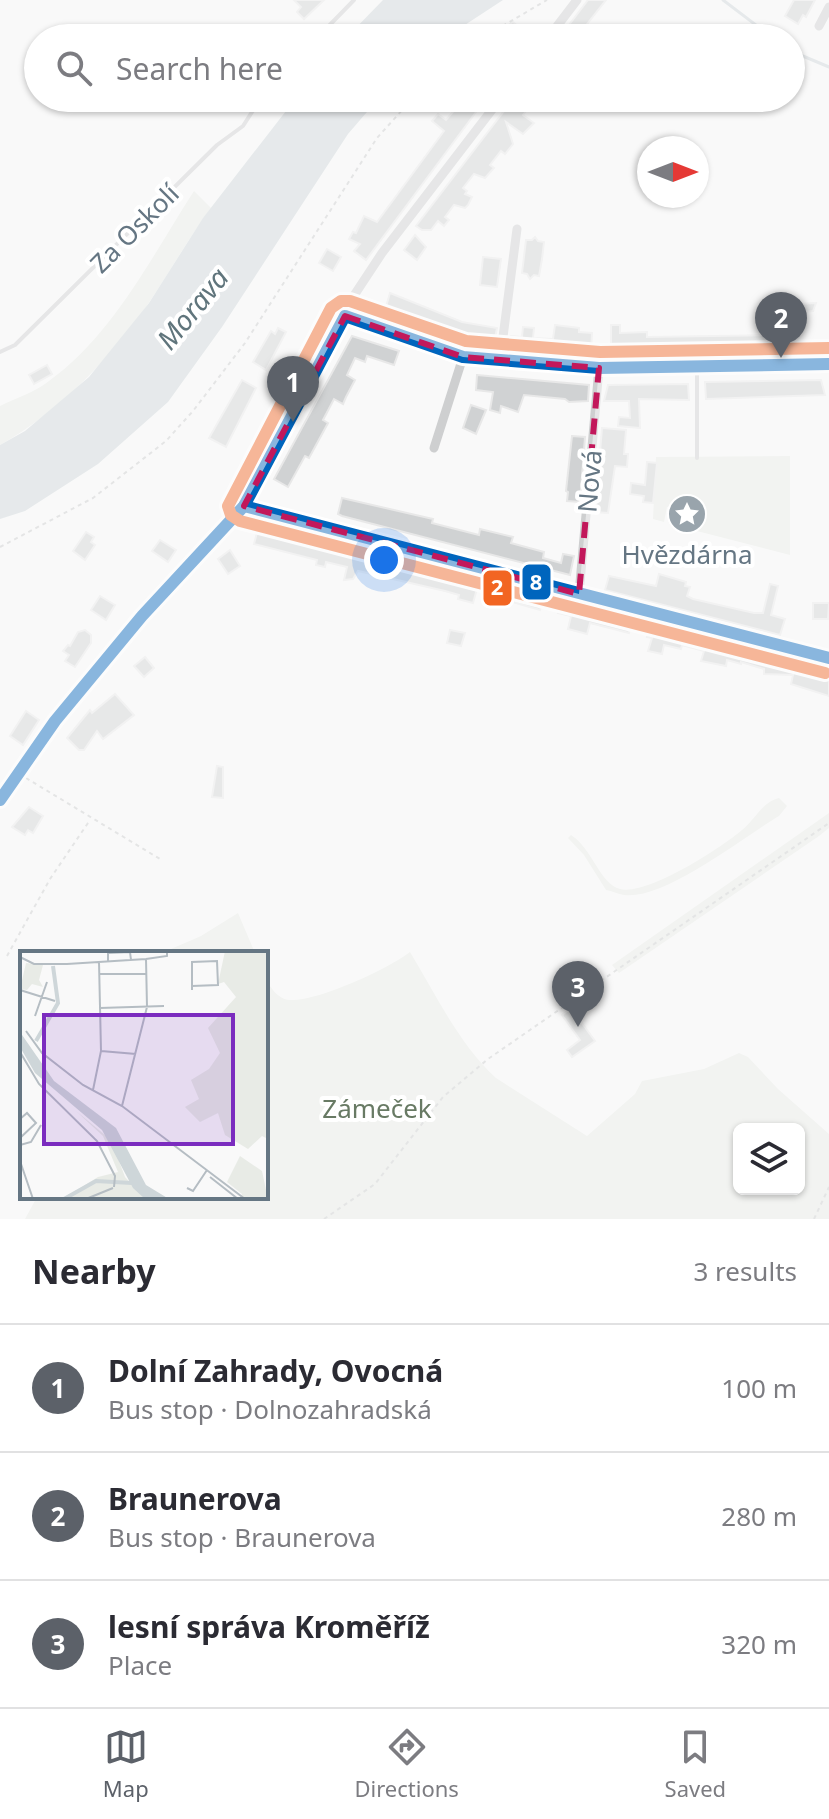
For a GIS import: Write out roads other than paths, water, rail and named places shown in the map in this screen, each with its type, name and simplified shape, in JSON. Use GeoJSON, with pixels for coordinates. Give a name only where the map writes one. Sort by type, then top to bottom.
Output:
{"type":"FeatureCollection","features":[{"type":"Feature","properties":{"kind":"street"},"geometry":{"type":"LineString","coordinates":[[559,24],[577,0]]}},
{"type":"Feature","properties":{"kind":"street"},"geometry":{"type":"LineString","coordinates":[[819,26],[829,7]]}},
{"type":"Feature","properties":{"kind":"street"},"geometry":{"type":"LineString","coordinates":[[0,800],[55,721],[132,628],[244,506],[353,297],[382,253],[490,112]]}},
{"type":"Feature","properties":{"kind":"street"},"geometry":{"type":"LineString","coordinates":[[500,360],[517,229]]}},
{"type":"Feature","properties":{"kind":"street"},"geometry":{"type":"LineString","coordinates":[[345,316],[463,357],[599,368],[829,364]]}},
{"type":"Feature","properties":{"kind":"street"},"geometry":{"type":"LineString","coordinates":[[434,448],[463,357]]}},
{"type":"Feature","properties":{"kind":"street","name":"Nová"},"geometry":{"type":"LineString","coordinates":[[579,594],[599,368]]}},
{"type":"Feature","properties":{"kind":"street"},"geometry":{"type":"LineString","coordinates":[[244,506],[829,658]]}},
{"type":"Feature","properties":{"kind":"lane"},"geometry":{"type":"LineString","coordinates":[[331,24],[354,0]]}},
{"type":"Feature","properties":{"kind":"lane","name":"Za Oskolí"},"geometry":{"type":"LineString","coordinates":[[0,352],[15,345],[217,145],[243,126],[252,112]]}},
{"type":"Feature","properties":{"kind":"lane"},"geometry":{"type":"LineString","coordinates":[[697,366],[697,458]]}},
{"type":"Feature","properties":{"kind":"water"},"geometry":{"type":"Polygon","coordinates":[[[383,0],[503,0],[466,24],[360,24],[383,0]]]}},
{"type":"Feature","properties":{"kind":"water","name":"Morava"},"geometry":{"type":"Polygon","coordinates":[[[285,112],[367,112],[348,134],[222,327],[168,402],[98,464],[25,511],[0,519],[0,445],[25,431],[89,377],[149,303],[203,218],[285,112]]]}},
{"type":"Feature","properties":{"kind":"waterway"},"geometry":{"type":"LineString","coordinates":[[723,0],[755,24]]}},
{"type":"Feature","properties":{"kind":"waterway"},"geometry":{"type":"LineString","coordinates":[[805,57],[829,67]]}},
{"type":"Feature","properties":{"kind":"place","name":"Braunerova"},"geometry":{"type":"Point","coordinates":[781,358]}},
{"type":"Feature","properties":{"kind":"place","name":"Dolní Zahrady, Ovocná"},"geometry":{"type":"Point","coordinates":[293,422]}},
{"type":"Feature","properties":{"kind":"place","name":"Hvězdárna"},"geometry":{"type":"Point","coordinates":[687,514]}},
{"type":"Feature","properties":{"kind":"place","name":"lesní správa Kroměříž"},"geometry":{"type":"Point","coordinates":[578,1027]}},
{"type":"Feature","properties":{"kind":"park label","name":"Zámeček"},"geometry":{"type":"Point","coordinates":[377,1108]}}]}
